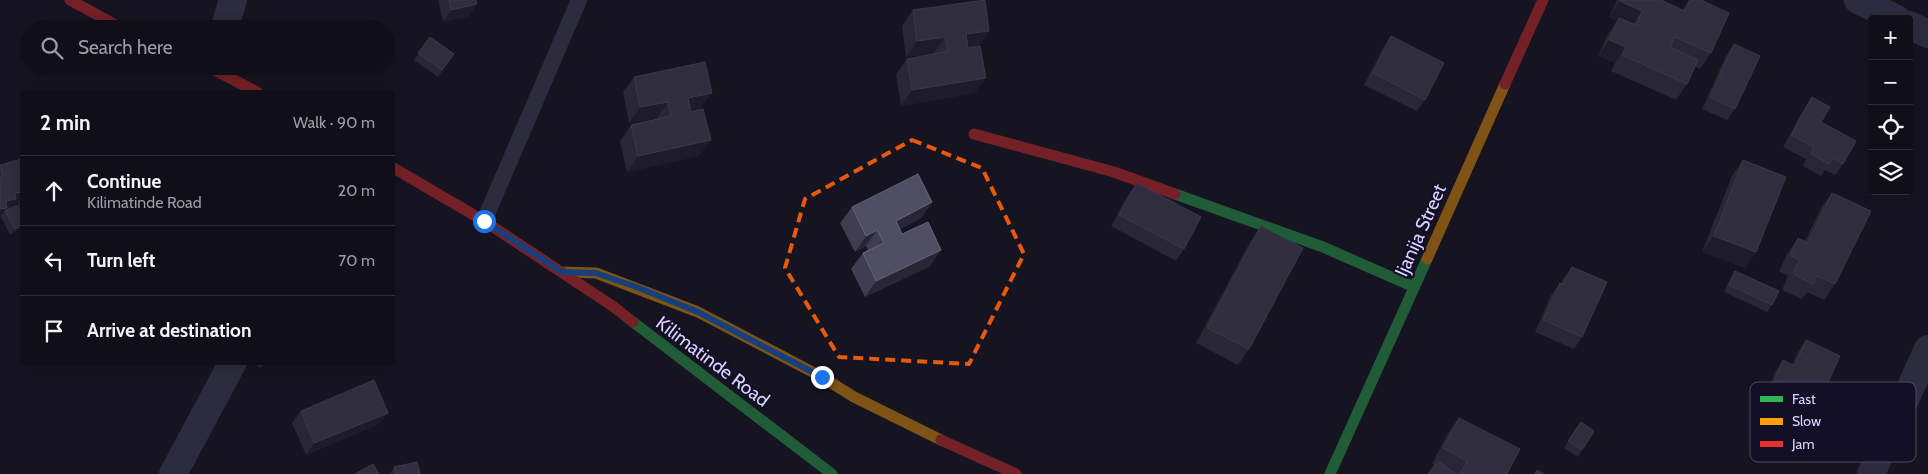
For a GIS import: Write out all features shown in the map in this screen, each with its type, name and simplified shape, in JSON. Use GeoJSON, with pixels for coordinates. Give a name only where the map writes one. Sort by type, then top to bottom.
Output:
{"type":"FeatureCollection","features":[{"type":"Feature","properties":{"kind":"street"},"geometry":{"type":"LineString","coordinates":[[70,0],[107,20]]}},
{"type":"Feature","properties":{"kind":"street"},"geometry":{"type":"LineString","coordinates":[[227,20],[233,0]]}},
{"type":"Feature","properties":{"kind":"street","name":"Ijanija Street"},"geometry":{"type":"LineString","coordinates":[[1330,474],[1543,0]]}},
{"type":"Feature","properties":{"kind":"street"},"geometry":{"type":"LineString","coordinates":[[1858,0],[1889,15]]}},
{"type":"Feature","properties":{"kind":"street"},"geometry":{"type":"LineString","coordinates":[[1913,27],[1928,34]]}},
{"type":"Feature","properties":{"kind":"street"},"geometry":{"type":"LineString","coordinates":[[225,75],[253,90]]}},
{"type":"Feature","properties":{"kind":"street"},"geometry":{"type":"LineString","coordinates":[[974,134],[1114,172],[1323,247],[1414,287]]}},
{"type":"Feature","properties":{"kind":"street","name":"Kilimatinde Road"},"geometry":{"type":"LineString","coordinates":[[395,169],[484,221],[614,307],[832,474]]}},
{"type":"Feature","properties":{"kind":"street"},"geometry":{"type":"LineString","coordinates":[[562,272],[596,273],[698,312],[916,429],[1016,474]]}},
{"type":"Feature","properties":{"kind":"street"},"geometry":{"type":"LineString","coordinates":[[1913,382],[1928,349]]}},
{"type":"Feature","properties":{"kind":"street"},"geometry":{"type":"LineString","coordinates":[[173,474],[231,365]]}},
{"type":"Feature","properties":{"kind":"street"},"geometry":{"type":"LineString","coordinates":[[1871,474],[1876,462]]}},
{"type":"Feature","properties":{"kind":"lane"},"geometry":{"type":"LineString","coordinates":[[484,221],[579,0]]}},
{"type":"Feature","properties":{"kind":"highlighted area"},"geometry":{"type":"Polygon","coordinates":[[[912,140],[982,168],[1024,254],[969,364],[839,357],[785,268],[805,199],[912,140]]]}},
{"type":"Feature","properties":{"kind":"building"},"geometry":{"type":"Polygon","coordinates":[[[449,0],[476,0],[477,4],[451,10],[449,0]]]}},
{"type":"Feature","properties":{"kind":"building"},"geometry":{"type":"Polygon","coordinates":[[[985,0],[989,31],[966,34],[968,48],[980,46],[986,78],[912,90],[907,59],[948,51],[945,37],[917,41],[913,10],[985,0]]]}},
{"type":"Feature","properties":{"kind":"building"},"geometry":{"type":"Polygon","coordinates":[[[1621,0],[1661,0],[1685,11],[1690,0],[1701,0],[1729,13],[1711,53],[1675,37],[1670,47],[1698,60],[1687,84],[1622,55],[1626,47],[1609,40],[1619,18],[1636,25],[1642,11],[1621,0]]]}},
{"type":"Feature","properties":{"kind":"building"},"geometry":{"type":"Polygon","coordinates":[[[1391,36],[1444,63],[1425,100],[1373,73],[1391,36]]]}},
{"type":"Feature","properties":{"kind":"building"},"geometry":{"type":"Polygon","coordinates":[[[430,37],[454,54],[442,70],[418,53],[430,37]]]}},
{"type":"Feature","properties":{"kind":"building"},"geometry":{"type":"Polygon","coordinates":[[[1734,44],[1760,56],[1735,109],[1710,97],[1734,44]]]}},
{"type":"Feature","properties":{"kind":"building"},"geometry":{"type":"Polygon","coordinates":[[[705,62],[712,93],[688,98],[691,112],[703,109],[711,140],[638,156],[631,125],[671,116],[668,102],[640,107],[634,77],[705,62]]]}},
{"type":"Feature","properties":{"kind":"building"},"geometry":{"type":"Polygon","coordinates":[[[1812,97],[1830,107],[1821,122],[1856,141],[1843,164],[1833,158],[1829,164],[1811,154],[1814,147],[1791,135],[1812,97]]]}},
{"type":"Feature","properties":{"kind":"building"},"geometry":{"type":"Polygon","coordinates":[[[20,160],[20,192],[15,193],[16,199],[6,201],[7,208],[0,209],[0,177],[3,177],[0,165],[20,160]]]}},
{"type":"Feature","properties":{"kind":"building"},"geometry":{"type":"Polygon","coordinates":[[[1743,160],[1786,177],[1756,252],[1714,236],[1743,160]]]}},
{"type":"Feature","properties":{"kind":"building"},"geometry":{"type":"Polygon","coordinates":[[[918,174],[932,202],[896,221],[902,234],[928,222],[941,250],[876,281],[863,253],[884,243],[877,230],[866,236],[852,207],[918,174]]]}},
{"type":"Feature","properties":{"kind":"building"},"geometry":{"type":"Polygon","coordinates":[[[1137,183],[1201,217],[1184,249],[1119,215],[1137,183]]]}},
{"type":"Feature","properties":{"kind":"building"},"geometry":{"type":"Polygon","coordinates":[[[1832,193],[1871,211],[1835,284],[1817,276],[1813,284],[1793,274],[1799,260],[1790,255],[1798,238],[1808,243],[1832,193]]]}},
{"type":"Feature","properties":{"kind":"building"},"geometry":{"type":"Polygon","coordinates":[[[17,205],[20,212],[20,226],[15,229],[5,211],[17,205]]]}},
{"type":"Feature","properties":{"kind":"building"},"geometry":{"type":"Polygon","coordinates":[[[1261,226],[1303,248],[1249,349],[1207,328],[1261,226]]]}},
{"type":"Feature","properties":{"kind":"building"},"geometry":{"type":"Polygon","coordinates":[[[1572,267],[1607,282],[1582,337],[1543,320],[1560,283],[1563,285],[1572,267]]]}},
{"type":"Feature","properties":{"kind":"building"},"geometry":{"type":"Polygon","coordinates":[[[1735,271],[1779,291],[1772,305],[1729,285],[1735,271]]]}},
{"type":"Feature","properties":{"kind":"building"},"geometry":{"type":"Polygon","coordinates":[[[1806,340],[1840,356],[1828,382],[1774,381],[1783,360],[1795,366],[1806,340]]]}},
{"type":"Feature","properties":{"kind":"building"},"geometry":{"type":"Polygon","coordinates":[[[374,380],[388,413],[314,443],[301,411],[374,380]]]}},
{"type":"Feature","properties":{"kind":"building"},"geometry":{"type":"Polygon","coordinates":[[[1459,418],[1520,449],[1507,474],[1460,474],[1467,461],[1443,448],[1459,418]]]}},
{"type":"Feature","properties":{"kind":"building"},"geometry":{"type":"Polygon","coordinates":[[[1581,422],[1594,431],[1582,450],[1568,441],[1581,422]]]}},
{"type":"Feature","properties":{"kind":"building"},"geometry":{"type":"Polygon","coordinates":[[[1438,461],[1456,474],[1428,474],[1438,461]]]}},
{"type":"Feature","properties":{"kind":"building"},"geometry":{"type":"Polygon","coordinates":[[[417,462],[420,474],[396,474],[394,467],[417,462]]]}},
{"type":"Feature","properties":{"kind":"building"},"geometry":{"type":"Polygon","coordinates":[[[373,464],[379,474],[355,474],[373,464]]]}},
{"type":"Feature","properties":{"kind":"building"},"geometry":{"type":"Polygon","coordinates":[[[1537,470],[1544,474],[1535,474],[1537,470]]]}},
{"type":"Feature","properties":{"kind":"traffic: fast"},"geometry":{"type":"LineString","coordinates":[[1175,194],[1323,247],[1414,287]]}},
{"type":"Feature","properties":{"kind":"traffic: fast"},"geometry":{"type":"LineString","coordinates":[[1330,474],[1427,259]]}},
{"type":"Feature","properties":{"kind":"traffic: fast"},"geometry":{"type":"LineString","coordinates":[[633,322],[832,474]]}},
{"type":"Feature","properties":{"kind":"traffic: slow"},"geometry":{"type":"LineString","coordinates":[[1427,259],[1505,84]]}},
{"type":"Feature","properties":{"kind":"traffic: slow"},"geometry":{"type":"LineString","coordinates":[[562,272],[596,273],[698,312],[822,377],[854,397],[941,440]]}},
{"type":"Feature","properties":{"kind":"traffic: jam"},"geometry":{"type":"LineString","coordinates":[[70,0],[107,20]]}},
{"type":"Feature","properties":{"kind":"traffic: jam"},"geometry":{"type":"LineString","coordinates":[[1505,84],[1543,0]]}},
{"type":"Feature","properties":{"kind":"traffic: jam"},"geometry":{"type":"LineString","coordinates":[[224,75],[253,90]]}},
{"type":"Feature","properties":{"kind":"traffic: jam"},"geometry":{"type":"LineString","coordinates":[[974,134],[1114,172],[1175,194]]}},
{"type":"Feature","properties":{"kind":"traffic: jam"},"geometry":{"type":"LineString","coordinates":[[395,169],[484,221],[614,307],[633,322]]}},
{"type":"Feature","properties":{"kind":"traffic: jam"},"geometry":{"type":"LineString","coordinates":[[941,440],[1016,474]]}},
{"type":"Feature","properties":{"kind":"route"},"geometry":{"type":"LineString","coordinates":[[484,221],[562,272],[596,273],[639,288],[698,312],[822,377]]}}]}
